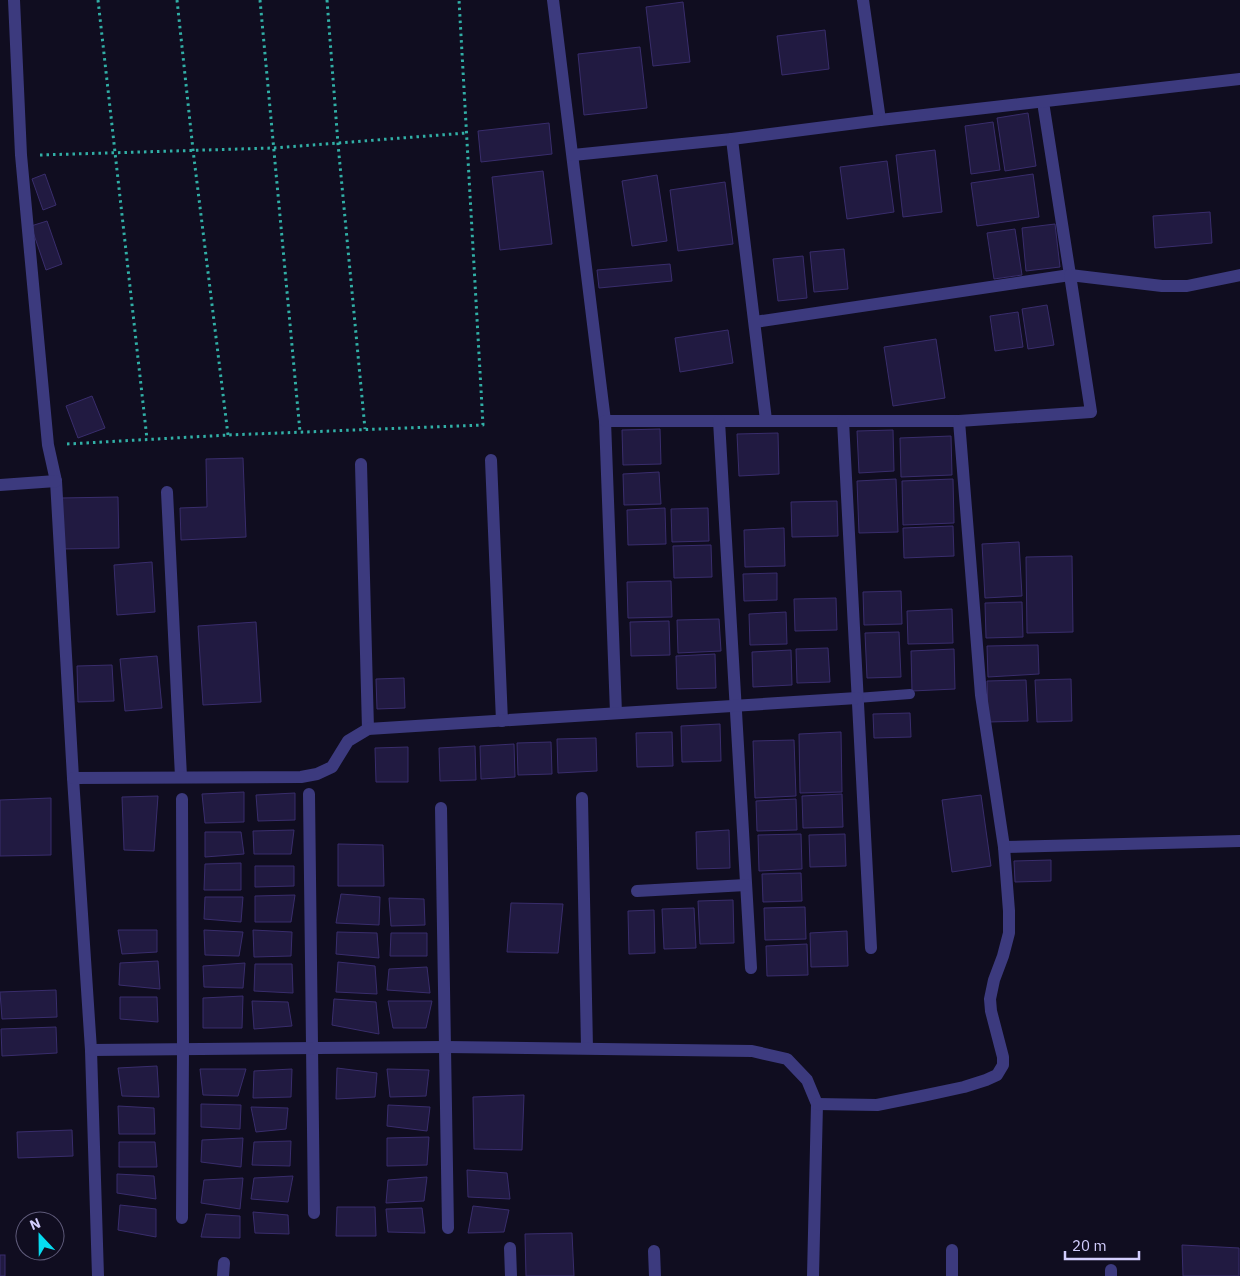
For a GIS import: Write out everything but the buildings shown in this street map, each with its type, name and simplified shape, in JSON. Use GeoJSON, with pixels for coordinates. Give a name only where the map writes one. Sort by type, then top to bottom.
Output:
{"type":"FeatureCollection","features":[{"type":"Feature","properties":{"kind":"street"},"geometry":{"type":"LineString","coordinates":[[14,0],[21,155],[48,445],[56,481],[91,1050],[98,1276]]}},
{"type":"Feature","properties":{"kind":"street"},"geometry":{"type":"LineString","coordinates":[[553,0],[605,421],[616,713]]}},
{"type":"Feature","properties":{"kind":"street"},"geometry":{"type":"LineString","coordinates":[[863,0],[880,120]]}},
{"type":"Feature","properties":{"kind":"street"},"geometry":{"type":"LineString","coordinates":[[573,155],[732,140],[880,120],[1240,78]]}},
{"type":"Feature","properties":{"kind":"street"},"geometry":{"type":"LineString","coordinates":[[605,421],[959,421],[1091,412],[1043,102]]}},
{"type":"Feature","properties":{"kind":"street"},"geometry":{"type":"LineString","coordinates":[[732,140],[766,420]]}},
{"type":"Feature","properties":{"kind":"street"},"geometry":{"type":"LineString","coordinates":[[755,322],[1070,275],[1162,286],[1187,286],[1240,275]]}},
{"type":"Feature","properties":{"kind":"street"},"geometry":{"type":"LineString","coordinates":[[719,421],[751,968]]}},
{"type":"Feature","properties":{"kind":"street"},"geometry":{"type":"LineString","coordinates":[[843,421],[871,948]]}},
{"type":"Feature","properties":{"kind":"street"},"geometry":{"type":"LineString","coordinates":[[817,1104],[877,1105],[964,1087],[997,1075],[1003,1065],[1003,1057],[991,1011],[990,999],[1008,933],[1009,911],[1004,847],[981,694],[959,421]]}},
{"type":"Feature","properties":{"kind":"street"},"geometry":{"type":"LineString","coordinates":[[490,460],[502,721]]}},
{"type":"Feature","properties":{"kind":"street"},"geometry":{"type":"LineString","coordinates":[[361,464],[368,729]]}},
{"type":"Feature","properties":{"kind":"street"},"geometry":{"type":"LineString","coordinates":[[0,485],[56,481]]}},
{"type":"Feature","properties":{"kind":"street"},"geometry":{"type":"LineString","coordinates":[[167,492],[181,777]]}},
{"type":"Feature","properties":{"kind":"street"},"geometry":{"type":"LineString","coordinates":[[73,778],[301,777],[317,774],[332,767],[348,741],[368,729],[857,698]]}},
{"type":"Feature","properties":{"kind":"street"},"geometry":{"type":"LineString","coordinates":[[309,794],[314,1213]]}},
{"type":"Feature","properties":{"kind":"street"},"geometry":{"type":"LineString","coordinates":[[582,798],[587,1048]]}},
{"type":"Feature","properties":{"kind":"street"},"geometry":{"type":"LineString","coordinates":[[182,799],[182,1218]]}},
{"type":"Feature","properties":{"kind":"street"},"geometry":{"type":"LineString","coordinates":[[440,808],[448,1228]]}},
{"type":"Feature","properties":{"kind":"street"},"geometry":{"type":"LineString","coordinates":[[1004,847],[1240,841]]}},
{"type":"Feature","properties":{"kind":"street"},"geometry":{"type":"LineString","coordinates":[[637,891],[746,885]]}},
{"type":"Feature","properties":{"kind":"street"},"geometry":{"type":"LineString","coordinates":[[91,1050],[313,1047],[587,1048],[752,1051],[787,1060],[807,1080],[817,1104],[813,1276]]}},
{"type":"Feature","properties":{"kind":"street"},"geometry":{"type":"LineString","coordinates":[[510,1248],[511,1276]]}},
{"type":"Feature","properties":{"kind":"street"},"geometry":{"type":"LineString","coordinates":[[654,1250],[655,1276]]}},
{"type":"Feature","properties":{"kind":"street"},"geometry":{"type":"LineString","coordinates":[[952,1250],[952,1276]]}},
{"type":"Feature","properties":{"kind":"lane"},"geometry":{"type":"LineString","coordinates":[[857,698],[910,694]]}},
{"type":"Feature","properties":{"kind":"path"},"geometry":{"type":"LineString","coordinates":[[98,0],[147,439]]}},
{"type":"Feature","properties":{"kind":"path"},"geometry":{"type":"LineString","coordinates":[[177,0],[193,150],[228,435]]}},
{"type":"Feature","properties":{"kind":"path"},"geometry":{"type":"LineString","coordinates":[[260,0],[300,432]]}},
{"type":"Feature","properties":{"kind":"path"},"geometry":{"type":"LineString","coordinates":[[327,0],[338,144],[365,429]]}},
{"type":"Feature","properties":{"kind":"path"},"geometry":{"type":"LineString","coordinates":[[48,445],[483,424],[459,0]]}},
{"type":"Feature","properties":{"kind":"path"},"geometry":{"type":"LineString","coordinates":[[21,155],[116,154],[273,148],[466,133]]}}]}
